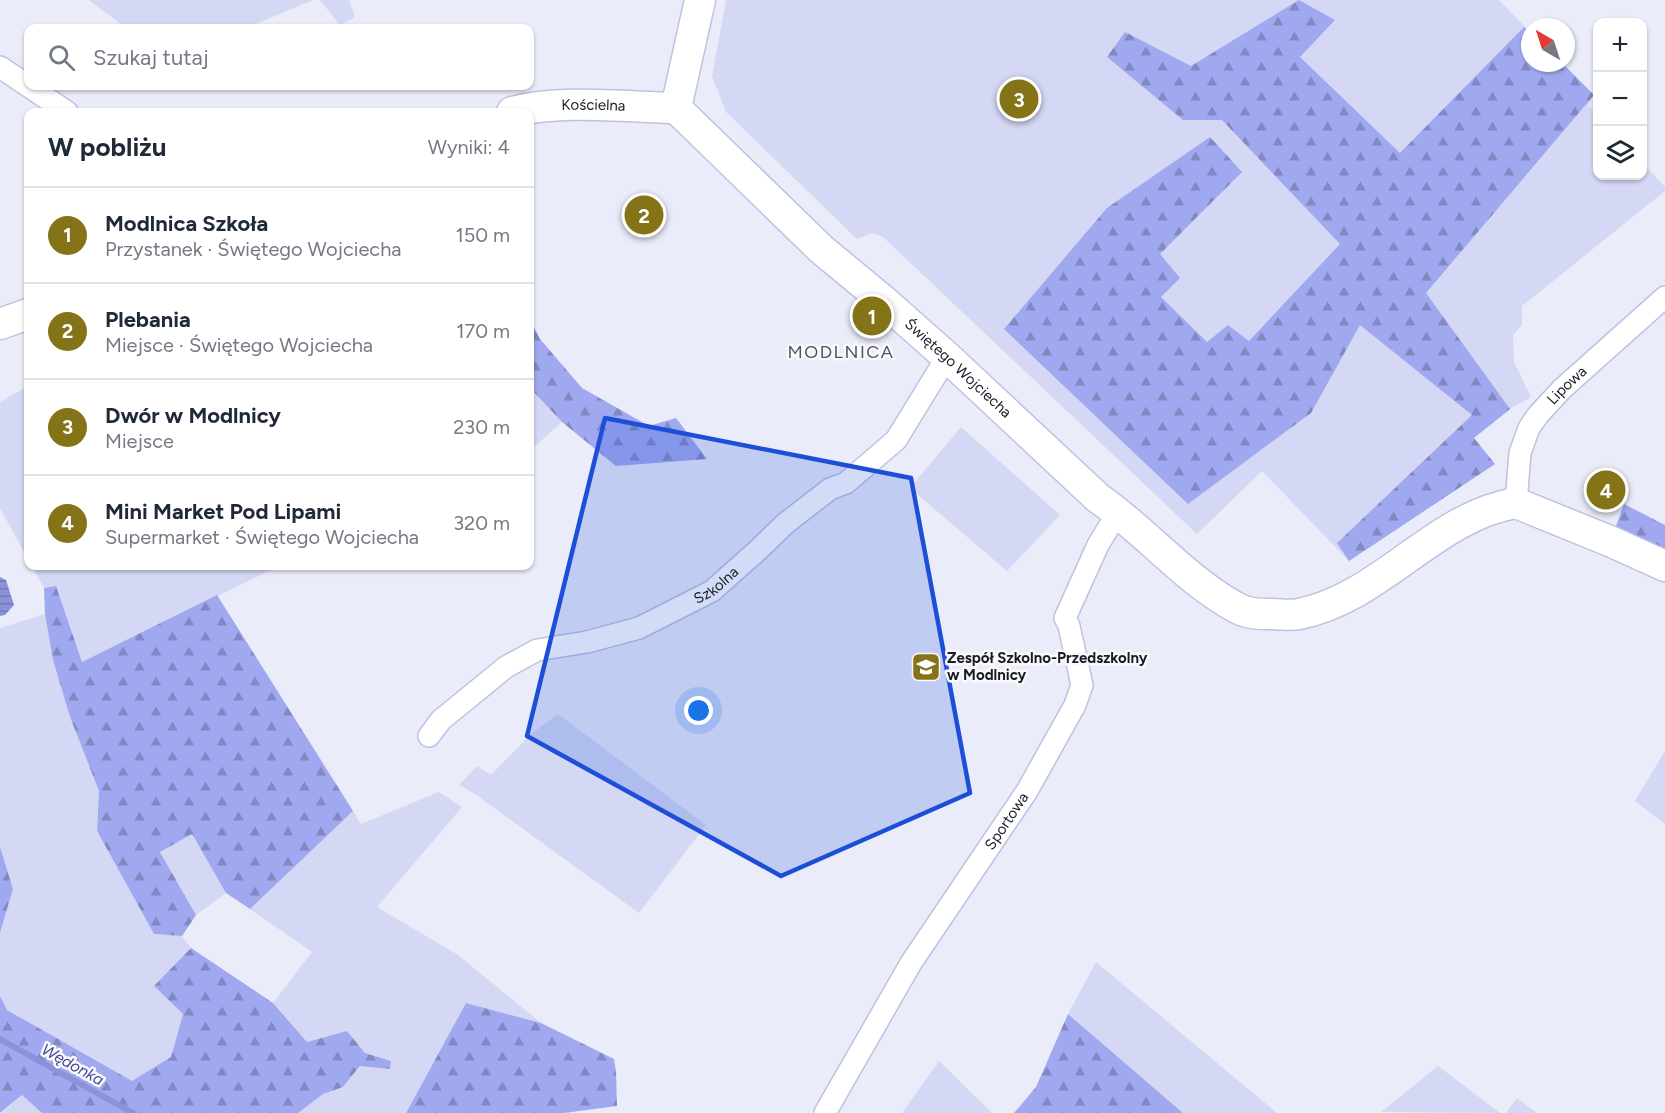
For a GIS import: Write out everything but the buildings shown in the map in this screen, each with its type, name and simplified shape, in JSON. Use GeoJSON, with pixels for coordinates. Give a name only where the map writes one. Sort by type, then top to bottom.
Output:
{"type":"FeatureCollection","features":[{"type":"Feature","properties":{"kind":"street"},"geometry":{"type":"LineString","coordinates":[[676,108],[700,0]]}},
{"type":"Feature","properties":{"kind":"street"},"geometry":{"type":"LineString","coordinates":[[0,68],[24,84]]}},
{"type":"Feature","properties":{"kind":"street"},"geometry":{"type":"LineString","coordinates":[[34,90],[61,108]]}},
{"type":"Feature","properties":{"kind":"street","name":"Kościelna"},"geometry":{"type":"LineString","coordinates":[[528,108],[609,105],[676,108]]}},
{"type":"Feature","properties":{"kind":"street","name":"Świętego Wojciecha"},"geometry":{"type":"LineString","coordinates":[[676,108],[821,249],[947,357],[1098,498],[1118,512],[1195,580],[1216,596],[1240,609],[1253,614],[1298,615],[1326,606],[1368,586],[1448,531],[1504,505],[1516,503]]}},
{"type":"Feature","properties":{"kind":"street","name":"Lipowa"},"geometry":{"type":"LineString","coordinates":[[1516,503],[1520,453],[1529,428],[1538,415],[1665,297]]}},
{"type":"Feature","properties":{"kind":"street"},"geometry":{"type":"LineString","coordinates":[[0,324],[24,315]]}},
{"type":"Feature","properties":{"kind":"street","name":"Szkolna"},"geometry":{"type":"LineString","coordinates":[[429,736],[441,720],[506,666],[537,650],[587,642],[639,628],[711,591],[786,523],[830,489],[846,483],[896,440],[947,357]]}},
{"type":"Feature","properties":{"kind":"street"},"geometry":{"type":"LineString","coordinates":[[1516,503],[1665,566]]}},
{"type":"Feature","properties":{"kind":"street","name":"Sportowa"},"geometry":{"type":"LineString","coordinates":[[825,1113],[911,963],[1027,791],[1075,705],[1082,685],[1070,626],[1065,618],[1098,545],[1118,512]]}},
{"type":"Feature","properties":{"kind":"highlighted area"},"geometry":{"type":"Polygon","coordinates":[[[605,418],[911,478],[970,793],[781,876],[527,736],[605,418]]]}},
{"type":"Feature","properties":{"kind":"shaded area"},"geometry":{"type":"Polygon","coordinates":[[[89,0],[313,0],[256,24],[121,24],[89,0]]]}},
{"type":"Feature","properties":{"kind":"shaded area"},"geometry":{"type":"Polygon","coordinates":[[[320,0],[349,0],[355,17],[339,24],[320,0]]]}},
{"type":"Feature","properties":{"kind":"shaded area"},"geometry":{"type":"Polygon","coordinates":[[[726,0],[1499,0],[1521,23],[1521,72],[1571,72],[1593,94],[1588,105],[1593,111],[1593,180],[1647,180],[1647,167],[1665,187],[1665,191],[1522,306],[1522,325],[1513,335],[1514,362],[1531,397],[1510,409],[1474,438],[1495,464],[1349,561],[1262,471],[1197,534],[883,237],[872,233],[857,239],[726,112],[712,76],[726,0]]]}},
{"type":"Feature","properties":{"kind":"shaded area"},"geometry":{"type":"Polygon","coordinates":[[[24,388],[24,552],[0,508],[0,402],[24,388]]]}},
{"type":"Feature","properties":{"kind":"shaded area"},"geometry":{"type":"Polygon","coordinates":[[[534,392],[562,422],[534,447],[534,392]]]}},
{"type":"Feature","properties":{"kind":"shaded area"},"geometry":{"type":"Polygon","coordinates":[[[961,427],[1060,515],[1007,571],[910,488],[961,427]]]}},
{"type":"Feature","properties":{"kind":"shaded area"},"geometry":{"type":"Polygon","coordinates":[[[34,570],[271,570],[82,662],[56,587],[44,588],[34,570]]]}},
{"type":"Feature","properties":{"kind":"shaded area"},"geometry":{"type":"Polygon","coordinates":[[[0,577],[6,580],[14,605],[5,615],[0,616],[0,577]]]}},
{"type":"Feature","properties":{"kind":"shaded area"},"geometry":{"type":"Polygon","coordinates":[[[45,614],[53,660],[70,717],[99,791],[97,831],[154,934],[182,936],[191,948],[154,986],[183,1014],[171,1057],[132,1082],[7,1010],[0,996],[0,933],[13,889],[0,847],[0,628],[45,614]]]}},
{"type":"Feature","properties":{"kind":"shaded area"},"geometry":{"type":"Polygon","coordinates":[[[558,714],[706,825],[639,913],[475,794],[459,785],[477,766],[491,775],[531,734],[558,714]]]}},
{"type":"Feature","properties":{"kind":"shaded area"},"geometry":{"type":"Polygon","coordinates":[[[1665,751],[1665,824],[1635,801],[1665,751]]]}},
{"type":"Feature","properties":{"kind":"shaded area"},"geometry":{"type":"Polygon","coordinates":[[[439,792],[462,807],[377,907],[458,955],[541,1023],[466,1003],[406,1113],[298,1113],[323,1094],[343,1087],[361,1066],[389,1069],[365,1053],[347,1031],[307,1042],[273,1003],[312,952],[250,909],[353,811],[361,824],[439,792]]]}},
{"type":"Feature","properties":{"kind":"shaded area"},"geometry":{"type":"Polygon","coordinates":[[[192,834],[226,893],[196,915],[160,851],[192,834]]]}},
{"type":"Feature","properties":{"kind":"shaded area"},"geometry":{"type":"Polygon","coordinates":[[[1096,962],[1277,1113],[1183,1113],[1068,1014],[1096,962]]]}},
{"type":"Feature","properties":{"kind":"shaded area"},"geometry":{"type":"Polygon","coordinates":[[[939,1061],[992,1113],[902,1113],[939,1061]]]}},
{"type":"Feature","properties":{"kind":"shaded area"},"geometry":{"type":"Polygon","coordinates":[[[1438,1066],[1500,1113],[1381,1112],[1438,1066]]]}},
{"type":"Feature","properties":{"kind":"shaded area"},"geometry":{"type":"Polygon","coordinates":[[[22,1095],[42,1113],[2,1113],[22,1095]]]}},
{"type":"Feature","properties":{"kind":"shaded area"},"geometry":{"type":"Polygon","coordinates":[[[1517,1098],[1537,1113],[1506,1113],[1517,1098]]]}},
{"type":"Feature","properties":{"kind":"green space"},"geometry":{"type":"Polygon","coordinates":[[[1299,0],[1335,20],[1300,57],[1400,153],[1521,30],[1521,72],[1571,72],[1593,94],[1426,293],[1510,409],[1474,438],[1495,464],[1349,561],[1337,543],[1472,415],[1360,325],[1311,413],[1188,504],[1004,329],[1107,208],[1210,137],[1242,172],[1160,254],[1180,278],[1161,297],[1207,342],[1228,325],[1249,341],[1340,244],[1222,120],[1183,120],[1107,57],[1125,32],[1191,66],[1299,0]]]}},
{"type":"Feature","properties":{"kind":"green space"},"geometry":{"type":"Polygon","coordinates":[[[534,327],[540,339],[582,388],[649,426],[676,418],[707,459],[616,466],[562,422],[534,392],[534,327]]]}},
{"type":"Feature","properties":{"kind":"green space"},"geometry":{"type":"Polygon","coordinates":[[[1624,504],[1665,525],[1665,553],[1615,529],[1624,504]]]}},
{"type":"Feature","properties":{"kind":"green space"},"geometry":{"type":"Polygon","coordinates":[[[56,586],[82,662],[217,595],[353,811],[250,909],[226,893],[192,834],[160,852],[196,915],[182,936],[154,934],[97,831],[99,791],[70,717],[53,660],[45,614],[44,588],[56,586]]]}},
{"type":"Feature","properties":{"kind":"green space"},"geometry":{"type":"Polygon","coordinates":[[[0,847],[13,889],[0,933],[0,847]]]}},
{"type":"Feature","properties":{"kind":"green space"},"geometry":{"type":"Polygon","coordinates":[[[191,948],[273,1003],[307,1042],[347,1031],[365,1053],[391,1061],[390,1069],[360,1066],[343,1087],[323,1094],[298,1113],[42,1113],[22,1095],[0,1113],[0,996],[7,1010],[132,1081],[171,1057],[183,1014],[154,986],[191,948]]]}},
{"type":"Feature","properties":{"kind":"green space"},"geometry":{"type":"Polygon","coordinates":[[[466,1003],[541,1023],[614,1059],[617,1106],[564,1113],[406,1113],[466,1003]]]}},
{"type":"Feature","properties":{"kind":"green space"},"geometry":{"type":"Polygon","coordinates":[[[1068,1014],[1183,1113],[1014,1113],[1036,1087],[1068,1014]]]}},
{"type":"Feature","properties":{"kind":"waterway","name":"Wędonka"},"geometry":{"type":"LineString","coordinates":[[0,1039],[133,1113]]}},
{"type":"Feature","properties":{"kind":"place","name":"Dwór w Modlnicy"},"geometry":{"type":"Point","coordinates":[1019,99]}},
{"type":"Feature","properties":{"kind":"place","name":"Plebania"},"geometry":{"type":"Point","coordinates":[644,215]}},
{"type":"Feature","properties":{"kind":"place","name":"Modlnica Szkoła"},"geometry":{"type":"Point","coordinates":[872,316]}},
{"type":"Feature","properties":{"kind":"place","name":"Mini Market Pod Lipami"},"geometry":{"type":"Point","coordinates":[1606,490]}},
{"type":"Feature","properties":{"kind":"place","name":"Zespół Szkolno-Przedszkolny w Modlnicy"},"geometry":{"type":"Point","coordinates":[926,667]}},
{"type":"Feature","properties":{"kind":"district","name":"MODLNICA"},"geometry":{"type":"Point","coordinates":[841,352]}}]}
